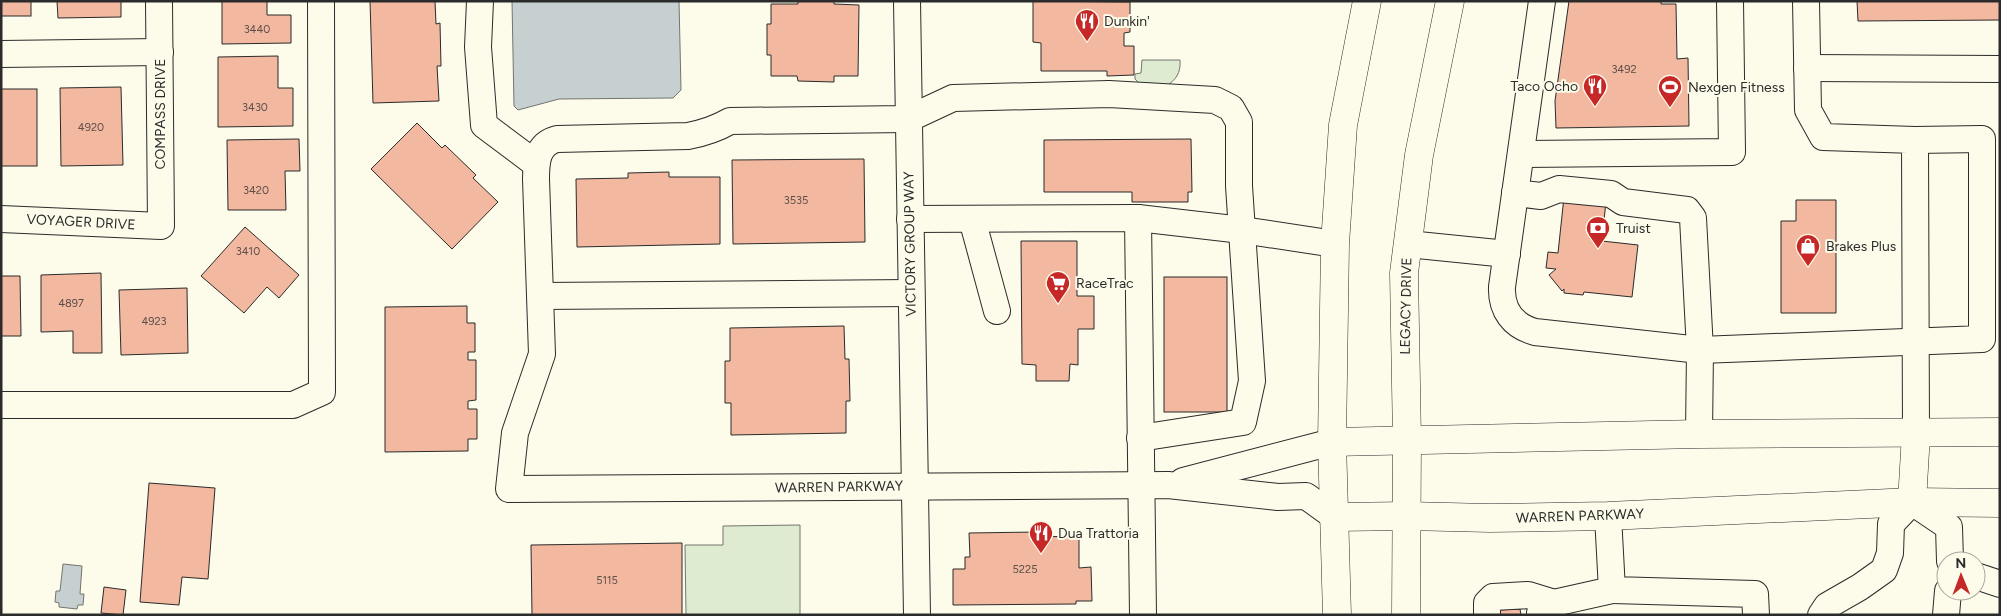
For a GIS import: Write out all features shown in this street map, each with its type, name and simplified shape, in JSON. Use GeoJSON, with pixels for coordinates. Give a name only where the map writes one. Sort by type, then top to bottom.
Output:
{"type":"FeatureCollection","features":[{"type":"Feature","properties":{"kind":"main road"},"geometry":{"type":"LineString","coordinates":[[1337,615],[1332,442],[1336,244],[1343,125],[1367,1]]}},
{"type":"Feature","properties":{"kind":"main road","name":"LEGACY DRIVE"},"geometry":{"type":"LineString","coordinates":[[1406,615],[1408,516],[1404,273],[1419,155],[1450,1]]}},
{"type":"Feature","properties":{"kind":"main road","name":"WARREN PARKWAY"},"geometry":{"type":"LineString","coordinates":[[1332,442],[1699,434],[2000,432]]}},
{"type":"Feature","properties":{"kind":"main road"},"geometry":{"type":"LineString","coordinates":[[1912,502],[1916,434]]}},
{"type":"Feature","properties":{"kind":"main road","name":"WARREN PARKWAY"},"geometry":{"type":"LineString","coordinates":[[1335,517],[1490,518],[1608,516],[1912,502],[2000,503]]}},
{"type":"Feature","properties":{"kind":"street","name":"COMPASS DRIVE"},"geometry":{"type":"LineString","coordinates":[[159,1],[161,226]]}},
{"type":"Feature","properties":{"kind":"street"},"geometry":{"type":"LineString","coordinates":[[1,405],[293,406],[322,392],[321,1]]}},
{"type":"Feature","properties":{"kind":"street"},"geometry":{"type":"LineString","coordinates":[[480,1],[478,46],[484,125],[536,164]]}},
{"type":"Feature","properties":{"kind":"street","name":"VICTORY GROUP WAY"},"geometry":{"type":"LineString","coordinates":[[906,1],[917,615]]}},
{"type":"Feature","properties":{"kind":"street"},"geometry":{"type":"LineString","coordinates":[[1542,1],[1502,287],[1504,305],[1510,318],[1527,330],[1541,333],[1700,350],[1915,340],[1991,339],[1991,139],[1915,140],[1823,137],[1808,110],[1806,1]]}},
{"type":"Feature","properties":{"kind":"street"},"geometry":{"type":"LineString","coordinates":[[1521,154],[1732,152],[1730,1]]}},
{"type":"Feature","properties":{"kind":"street"},"geometry":{"type":"LineString","coordinates":[[1,54],[160,52]]}},
{"type":"Feature","properties":{"kind":"street"},"geometry":{"type":"LineString","coordinates":[[1807,68],[2000,69]]}},
{"type":"Feature","properties":{"kind":"street"},"geometry":{"type":"LineString","coordinates":[[911,294],[541,296],[536,164],[541,149],[546,144],[557,139],[688,136],[704,133],[730,120],[908,119],[953,98],[1109,94],[1215,100],[1231,108],[1239,122],[1242,230],[1252,381],[1243,422],[1140,438]]}},
{"type":"Feature","properties":{"kind":"street"},"geometry":{"type":"LineString","coordinates":[[1915,140],[1916,434]]}},
{"type":"Feature","properties":{"kind":"street"},"geometry":{"type":"LineString","coordinates":[[1515,193],[1541,196],[1559,189],[1611,194],[1623,202],[1687,210],[1691,213],[1693,218],[1700,350],[1699,434]]}},
{"type":"Feature","properties":{"kind":"street","name":"VOYAGER DRIVE"},"geometry":{"type":"LineString","coordinates":[[1,218],[161,226]]}},
{"type":"Feature","properties":{"kind":"street"},"geometry":{"type":"LineString","coordinates":[[910,219],[1138,218],[1242,230],[1336,244]]}},
{"type":"Feature","properties":{"kind":"street"},"geometry":{"type":"LineString","coordinates":[[1138,218],[1143,615]]}},
{"type":"Feature","properties":{"kind":"street"},"geometry":{"type":"LineString","coordinates":[[972,219],[997,311]]}},
{"type":"Feature","properties":{"kind":"street"},"geometry":{"type":"LineString","coordinates":[[1408,244],[1507,254]]}},
{"type":"Feature","properties":{"kind":"street","name":"WARREN PARKWAY"},"geometry":{"type":"LineString","coordinates":[[541,296],[542,354],[515,433],[509,489],[1168,485],[1278,497],[1306,496],[1335,517]]}},
{"type":"Feature","properties":{"kind":"street","name":"WARREN PARKWAY"},"geometry":{"type":"LineString","coordinates":[[1168,485],[1332,442]]}},
{"type":"Feature","properties":{"kind":"street"},"geometry":{"type":"LineString","coordinates":[[1821,615],[1827,606],[1860,587],[1884,570],[1890,553],[1892,524],[1912,502],[1949,527],[1950,551]]}},
{"type":"Feature","properties":{"kind":"street"},"geometry":{"type":"LineString","coordinates":[[1608,516],[1612,590]]}},
{"type":"Feature","properties":{"kind":"street"},"geometry":{"type":"LineString","coordinates":[[1986,579],[2000,584]]}},
{"type":"Feature","properties":{"kind":"street"},"geometry":{"type":"LineString","coordinates":[[1487,615],[1487,603],[1493,597],[1528,595],[1546,609],[1612,590],[1755,594],[1756,615]]}},
{"type":"Feature","properties":{"kind":"street"},"geometry":{"type":"LineString","coordinates":[[1946,615],[1947,601]]}},
{"type":"Feature","properties":{"kind":"green space"},"geometry":{"type":"Polygon","coordinates":[[[1142,60],[1180,60],[1179,72],[1175,79],[1165,87],[1139,83],[1135,79],[1135,74],[1141,73],[1142,60]]]}},
{"type":"Feature","properties":{"kind":"green space"},"geometry":{"type":"Polygon","coordinates":[[[800,525],[800,615],[686,615],[685,545],[723,545],[723,526],[800,525]]]}},
{"type":"Feature","properties":{"kind":"shaded area"},"geometry":{"type":"Polygon","coordinates":[[[512,1],[679,1],[681,90],[673,98],[559,99],[518,110],[514,106],[512,1]]]}},
{"type":"Feature","properties":{"kind":"shaded area"},"geometry":{"type":"Polygon","coordinates":[[[63,564],[82,566],[80,594],[84,594],[83,605],[78,605],[77,609],[59,607],[59,603],[55,602],[56,591],[60,591],[63,564]]]}},
{"type":"Feature","properties":{"kind":"building"},"geometry":{"type":"Polygon","coordinates":[[[1,1],[31,1],[31,16],[1,16],[1,1]]]}},
{"type":"Feature","properties":{"kind":"building"},"geometry":{"type":"Polygon","coordinates":[[[57,1],[121,1],[121,17],[58,18],[57,1]]]}},
{"type":"Feature","properties":{"kind":"building"},"geometry":{"type":"Polygon","coordinates":[[[222,1],[267,1],[267,15],[291,15],[291,43],[222,44],[222,1]]]}},
{"type":"Feature","properties":{"kind":"building"},"geometry":{"type":"Polygon","coordinates":[[[370,1],[435,1],[436,24],[440,23],[441,66],[437,66],[439,101],[373,103],[370,1]]]}},
{"type":"Feature","properties":{"kind":"building"},"geometry":{"type":"Polygon","coordinates":[[[798,1],[834,1],[834,4],[859,5],[858,76],[834,76],[834,82],[798,81],[797,76],[771,76],[771,55],[767,55],[767,24],[771,24],[771,4],[798,4],[798,1]]]}},
{"type":"Feature","properties":{"kind":"building"},"geometry":{"type":"Polygon","coordinates":[[[1033,1],[1130,2],[1130,32],[1124,33],[1124,46],[1134,46],[1134,75],[1107,76],[1107,71],[1041,71],[1041,43],[1033,42],[1033,1]]]}},
{"type":"Feature","properties":{"kind":"building"},"geometry":{"type":"Polygon","coordinates":[[[1569,1],[1661,1],[1661,4],[1676,4],[1677,59],[1688,58],[1689,126],[1556,128],[1555,101],[1569,1]]]}},
{"type":"Feature","properties":{"kind":"building"},"geometry":{"type":"Polygon","coordinates":[[[1857,1],[2000,1],[2000,20],[1858,21],[1857,1]]]}},
{"type":"Feature","properties":{"kind":"building"},"geometry":{"type":"Polygon","coordinates":[[[278,56],[278,88],[293,88],[293,126],[218,127],[218,57],[278,56]]]}},
{"type":"Feature","properties":{"kind":"building"},"geometry":{"type":"Polygon","coordinates":[[[121,87],[123,165],[61,166],[60,88],[121,87]]]}},
{"type":"Feature","properties":{"kind":"building"},"geometry":{"type":"Polygon","coordinates":[[[1,89],[37,89],[37,166],[1,166],[1,89]]]}},
{"type":"Feature","properties":{"kind":"building"},"geometry":{"type":"Polygon","coordinates":[[[417,123],[442,148],[445,145],[476,175],[473,178],[498,202],[452,249],[371,169],[417,123]]]}},
{"type":"Feature","properties":{"kind":"building"},"geometry":{"type":"Polygon","coordinates":[[[299,139],[300,171],[285,171],[286,210],[228,210],[227,140],[299,139]]]}},
{"type":"Feature","properties":{"kind":"building"},"geometry":{"type":"Polygon","coordinates":[[[1191,139],[1192,192],[1188,192],[1188,202],[1132,202],[1132,192],[1044,192],[1044,140],[1191,139]]]}},
{"type":"Feature","properties":{"kind":"building"},"geometry":{"type":"Polygon","coordinates":[[[864,159],[865,242],[733,244],[732,160],[864,159]]]}},
{"type":"Feature","properties":{"kind":"building"},"geometry":{"type":"Polygon","coordinates":[[[669,172],[669,177],[720,177],[720,244],[577,247],[576,179],[628,178],[628,173],[669,172]]]}},
{"type":"Feature","properties":{"kind":"building","name":"Truist"},"geometry":{"type":"Polygon","coordinates":[[[1564,197],[1606,201],[1602,241],[1638,245],[1632,297],[1584,292],[1583,295],[1564,293],[1564,289],[1562,291],[1549,275],[1556,269],[1546,268],[1548,252],[1558,253],[1564,197]]]}},
{"type":"Feature","properties":{"kind":"building","name":"Brakes Plus"},"geometry":{"type":"Polygon","coordinates":[[[1796,200],[1836,200],[1836,313],[1781,313],[1781,221],[1796,221],[1796,200]]]}},
{"type":"Feature","properties":{"kind":"building"},"geometry":{"type":"Polygon","coordinates":[[[245,227],[299,275],[279,298],[267,287],[244,313],[201,276],[245,227]]]}},
{"type":"Feature","properties":{"kind":"building","name":"RaceTrac"},"geometry":{"type":"Polygon","coordinates":[[[1021,241],[1077,241],[1077,296],[1094,296],[1094,329],[1078,329],[1078,365],[1070,364],[1069,381],[1036,381],[1036,365],[1022,364],[1021,241]]]}},
{"type":"Feature","properties":{"kind":"building"},"geometry":{"type":"Polygon","coordinates":[[[101,273],[102,353],[73,353],[73,331],[41,332],[41,275],[101,273]]]}},
{"type":"Feature","properties":{"kind":"building"},"geometry":{"type":"Polygon","coordinates":[[[1,276],[20,276],[21,336],[1,336],[1,276]]]}},
{"type":"Feature","properties":{"kind":"building","name":"RaceTrac"},"geometry":{"type":"Polygon","coordinates":[[[1164,277],[1227,277],[1227,412],[1164,412],[1164,277]]]}},
{"type":"Feature","properties":{"kind":"building"},"geometry":{"type":"Polygon","coordinates":[[[187,288],[188,353],[121,355],[119,290],[187,288]]]}},
{"type":"Feature","properties":{"kind":"building"},"geometry":{"type":"Polygon","coordinates":[[[467,306],[467,323],[475,323],[475,352],[468,352],[468,360],[476,360],[476,400],[468,401],[468,409],[477,409],[477,439],[468,439],[468,451],[385,452],[385,307],[467,306]]]}},
{"type":"Feature","properties":{"kind":"building"},"geometry":{"type":"Polygon","coordinates":[[[844,326],[845,359],[849,359],[850,401],[846,401],[846,433],[731,435],[731,403],[725,403],[725,361],[730,361],[730,328],[844,326]]]}},
{"type":"Feature","properties":{"kind":"building"},"geometry":{"type":"Polygon","coordinates":[[[149,483],[215,488],[208,579],[182,577],[179,605],[140,602],[149,483]]]}},
{"type":"Feature","properties":{"kind":"building"},"geometry":{"type":"Polygon","coordinates":[[[1037,532],[1037,537],[1079,536],[1079,568],[1091,567],[1092,601],[1076,601],[1076,604],[953,605],[953,569],[965,569],[965,557],[970,557],[969,533],[1037,532]]]}},
{"type":"Feature","properties":{"kind":"building"},"geometry":{"type":"Polygon","coordinates":[[[682,543],[682,615],[532,615],[531,545],[682,543]]]}},
{"type":"Feature","properties":{"kind":"building"},"geometry":{"type":"Polygon","coordinates":[[[104,587],[126,590],[123,615],[101,613],[104,587]]]}},
{"type":"Feature","properties":{"kind":"building"},"geometry":{"type":"Polygon","coordinates":[[[1520,609],[1521,615],[1497,615],[1497,610],[1520,609]]]}},
{"type":"Feature","properties":{"kind":"place","name":"Dunkin'"},"geometry":{"type":"Point","coordinates":[1087,42]}},
{"type":"Feature","properties":{"kind":"place","name":"Taco Ocho"},"geometry":{"type":"Point","coordinates":[1595,107]}},
{"type":"Feature","properties":{"kind":"place","name":"Nexgen Fitness"},"geometry":{"type":"Point","coordinates":[1670,108]}},
{"type":"Feature","properties":{"kind":"place","name":"Truist"},"geometry":{"type":"Point","coordinates":[1598,249]}},
{"type":"Feature","properties":{"kind":"place","name":"Brakes Plus"},"geometry":{"type":"Point","coordinates":[1808,267]}},
{"type":"Feature","properties":{"kind":"place","name":"RaceTrac"},"geometry":{"type":"Point","coordinates":[1058,304]}},
{"type":"Feature","properties":{"kind":"place","name":"Dua Trattoria"},"geometry":{"type":"Point","coordinates":[1041,554]}}]}
